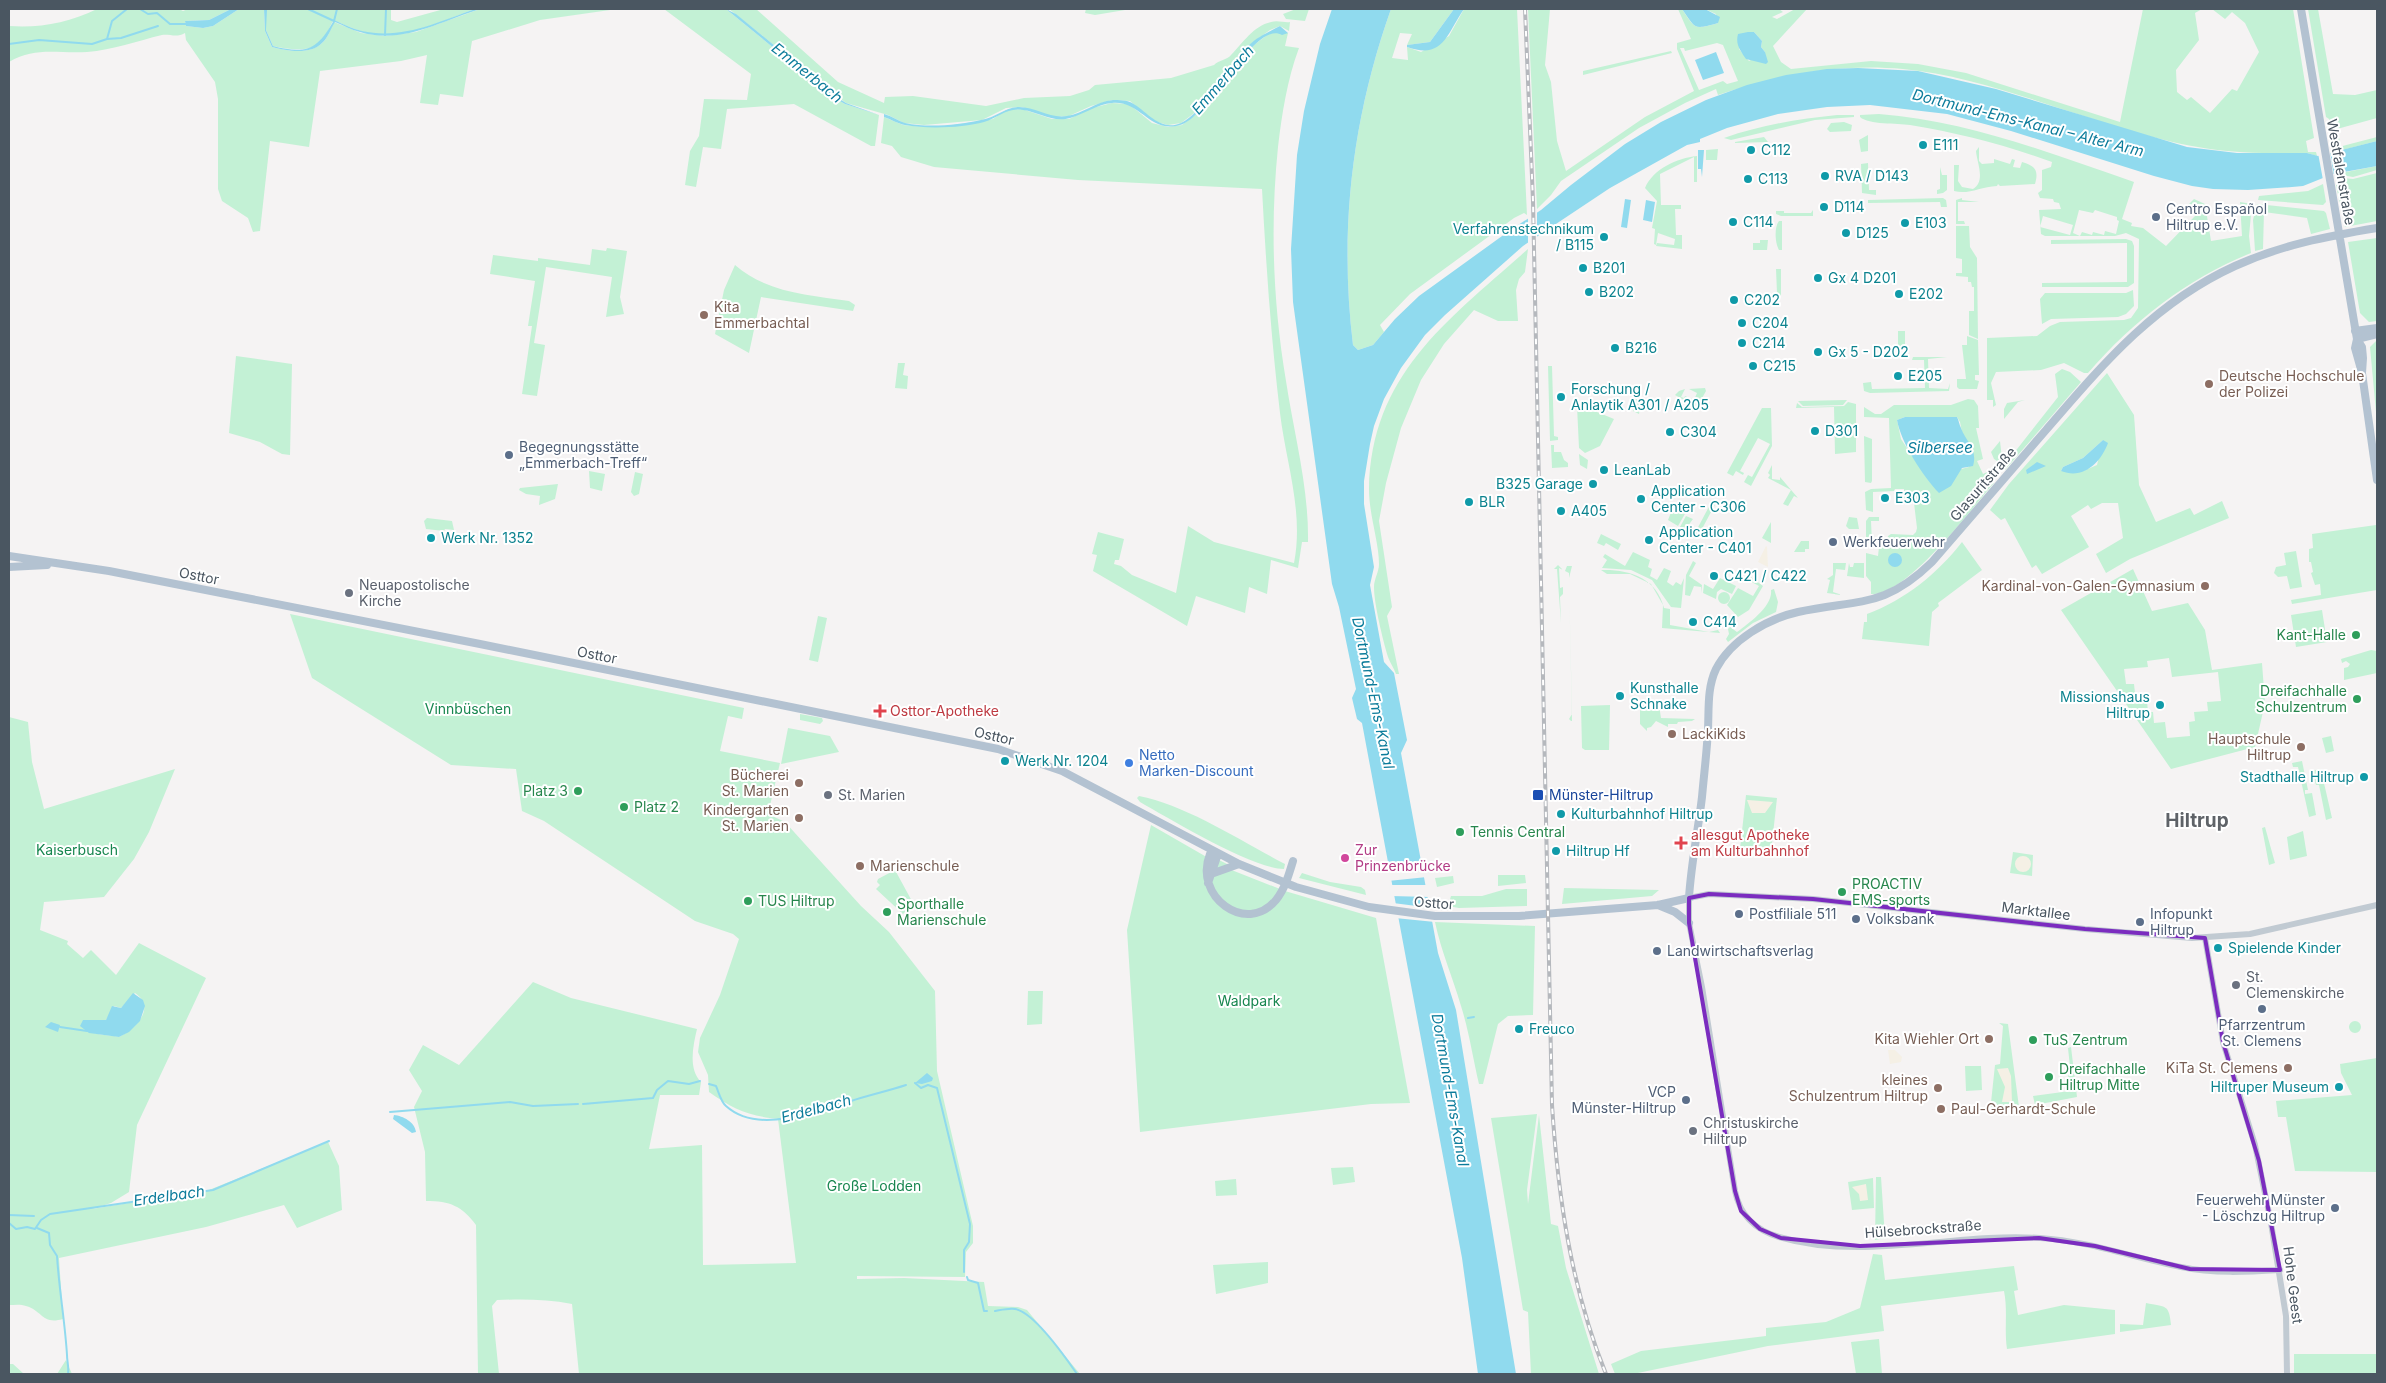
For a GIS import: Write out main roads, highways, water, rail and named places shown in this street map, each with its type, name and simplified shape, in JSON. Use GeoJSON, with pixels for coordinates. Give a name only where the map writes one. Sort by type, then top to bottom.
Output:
{"type":"FeatureCollection","features":[{"type":"Feature","properties":{"kind":"main road","name":"Westfalenstraße"},"geometry":{"type":"LineString","coordinates":[[2301,9],[2328,180],[2356,335],[2362,351],[2362,373],[2377,480]]}},
{"type":"Feature","properties":{"kind":"main road","name":"Glasuritstraße"},"geometry":{"type":"LineString","coordinates":[[1689,898],[1706,759],[1710,690],[1719,665],[1734,646],[1761,627],[1785,616],[1876,600],[1915,579],[1932,562],[2112,355],[2145,323],[2188,292],[2236,266],[2275,250],[2318,238],[2377,228]]}},
{"type":"Feature","properties":{"kind":"main road"},"geometry":{"type":"LineString","coordinates":[[2356,335],[2377,328]]}},
{"type":"Feature","properties":{"kind":"main road"},"geometry":{"type":"LineString","coordinates":[[2356,335],[2377,334]]}},
{"type":"Feature","properties":{"kind":"main road","name":"Westfalenstraße"},"geometry":{"type":"LineString","coordinates":[[2373,451],[2377,465]]}},
{"type":"Feature","properties":{"kind":"main road","name":"Osttor"},"geometry":{"type":"LineString","coordinates":[[9,556],[109,571],[475,642],[992,748],[1046,764],[1125,804],[1214,854],[1270,878],[1370,907],[1414,914],[1458,917],[1519,916],[1658,905],[1689,898]]}},
{"type":"Feature","properties":{"kind":"main road","name":"Osttor"},"geometry":{"type":"LineString","coordinates":[[9,567],[54,564]]}},
{"type":"Feature","properties":{"kind":"main road"},"geometry":{"type":"LineString","coordinates":[[1208,883],[1214,854]]}},
{"type":"Feature","properties":{"kind":"main road"},"geometry":{"type":"LineString","coordinates":[[1214,854],[1205,867],[1212,894],[1228,909],[1240,913],[1262,910],[1276,900],[1282,891],[1293,861]]}},
{"type":"Feature","properties":{"kind":"main road"},"geometry":{"type":"LineString","coordinates":[[1211,874],[1238,864]]}},
{"type":"Feature","properties":{"kind":"main road"},"geometry":{"type":"LineString","coordinates":[[1658,905],[1675,912],[1689,923]]}},
{"type":"Feature","properties":{"kind":"water"},"geometry":{"type":"Polygon","coordinates":[[[231,9],[239,9],[213,26],[203,28],[186,26],[185,21],[209,20],[231,9]]]}},
{"type":"Feature","properties":{"kind":"water"},"geometry":{"type":"Polygon","coordinates":[[[264,9],[267,10],[266,30],[273,46],[295,50],[310,47],[317,43],[334,20],[362,31],[391,33],[420,28],[475,9],[480,9],[421,30],[391,36],[360,32],[335,22],[326,38],[317,47],[298,51],[285,50],[272,47],[265,31],[264,9]]]}},
{"type":"Feature","properties":{"kind":"water"},"geometry":{"type":"Polygon","coordinates":[[[726,9],[736,14],[837,97],[846,103],[879,115],[845,104],[836,99],[726,9]]]}},
{"type":"Feature","properties":{"kind":"water"},"geometry":{"type":"Polygon","coordinates":[[[1332,9],[1391,9],[1367,92],[1358,133],[1352,175],[1348,259],[1349,302],[1353,345],[1358,350],[1373,345],[1395,319],[1419,296],[1541,210],[1625,144],[1661,122],[1706,100],[1747,85],[1786,75],[1827,69],[1858,68],[1918,71],[1996,89],[2187,147],[2237,153],[2307,153],[2318,156],[2377,141],[2377,166],[2333,174],[2303,186],[2248,190],[2213,189],[2192,186],[2154,176],[2011,131],[1947,114],[1870,105],[1827,107],[1778,114],[1727,128],[1700,139],[1700,142],[1687,145],[1610,188],[1523,246],[1425,335],[1401,368],[1384,399],[1374,426],[1364,481],[1364,504],[1374,567],[1370,585],[1384,662],[1394,673],[1407,740],[1401,753],[1438,953],[1456,1010],[1516,1374],[1478,1374],[1462,1258],[1362,723],[1357,719],[1352,698],[1356,689],[1339,607],[1332,584],[1293,302],[1291,249],[1297,155],[1304,111],[1320,44],[1332,9]]]}},
{"type":"Feature","properties":{"kind":"water"},"geometry":{"type":"Polygon","coordinates":[[[1454,9],[1464,9],[1448,35],[1437,47],[1429,50],[1419,50],[1407,47],[1407,45],[1430,42],[1454,9]]]}},
{"type":"Feature","properties":{"kind":"water"},"geometry":{"type":"Polygon","coordinates":[[[1682,9],[1705,9],[1720,17],[1718,23],[1699,27],[1693,24],[1682,9]]]}},
{"type":"Feature","properties":{"kind":"water"},"geometry":{"type":"Polygon","coordinates":[[[1280,26],[1288,33],[1282,35],[1271,34],[1258,41],[1245,54],[1205,105],[1192,118],[1180,125],[1169,127],[1160,125],[1122,103],[1101,105],[1064,119],[1052,118],[1017,109],[1007,111],[984,122],[955,127],[914,126],[902,124],[884,117],[884,114],[914,125],[943,125],[986,119],[1008,109],[1019,107],[1055,116],[1067,116],[1107,101],[1118,100],[1132,103],[1160,123],[1174,125],[1189,118],[1198,109],[1248,46],[1280,26]]]}},
{"type":"Feature","properties":{"kind":"water"},"geometry":{"type":"Polygon","coordinates":[[[1754,32],[1762,41],[1761,47],[1765,52],[1768,62],[1766,64],[1746,59],[1740,50],[1737,41],[1738,34],[1754,32]]]}},
{"type":"Feature","properties":{"kind":"water"},"geometry":{"type":"Polygon","coordinates":[[[1716,52],[1724,73],[1703,80],[1695,60],[1716,52]]]}},
{"type":"Feature","properties":{"kind":"water"},"geometry":{"type":"Polygon","coordinates":[[[1698,150],[1704,150],[1702,177],[1701,169],[1698,169],[1698,150]]]}},
{"type":"Feature","properties":{"kind":"water"},"geometry":{"type":"Polygon","coordinates":[[[1625,199],[1631,200],[1627,228],[1621,227],[1625,199]]]}},
{"type":"Feature","properties":{"kind":"water"},"geometry":{"type":"Polygon","coordinates":[[[1646,200],[1655,202],[1652,222],[1643,220],[1646,200]]]}},
{"type":"Feature","properties":{"kind":"water","name":"Silbersee"},"geometry":{"type":"Polygon","coordinates":[[[1905,417],[1957,417],[1963,433],[1973,450],[1973,466],[1962,468],[1951,486],[1939,493],[1926,478],[1903,439],[1897,420],[1905,417]]]}},
{"type":"Feature","properties":{"kind":"water"},"geometry":{"type":"Polygon","coordinates":[[[2103,440],[2108,443],[2105,450],[2090,468],[2077,473],[2061,471],[2063,467],[2083,458],[2103,440]]]}},
{"type":"Feature","properties":{"kind":"water"},"geometry":{"type":"Polygon","coordinates":[[[2037,462],[2046,466],[2027,474],[2026,470],[2037,462]]]}},
{"type":"Feature","properties":{"kind":"water"},"geometry":{"type":"Polygon","coordinates":[[[1895,553],[1900,555],[1902,560],[1900,565],[1895,567],[1890,565],[1888,560],[1890,555],[1895,553]]]}},
{"type":"Feature","properties":{"kind":"water"},"geometry":{"type":"Polygon","coordinates":[[[133,993],[143,1000],[145,1006],[140,1021],[129,1032],[119,1037],[89,1033],[80,1026],[83,1020],[106,1020],[112,1006],[121,1008],[133,993]]]}},
{"type":"Feature","properties":{"kind":"water"},"geometry":{"type":"Polygon","coordinates":[[[51,1022],[60,1025],[58,1032],[45,1027],[51,1022]]]}},
{"type":"Feature","properties":{"kind":"water"},"geometry":{"type":"Polygon","coordinates":[[[927,1073],[933,1078],[932,1081],[922,1084],[915,1083],[927,1073]]]}},
{"type":"Feature","properties":{"kind":"water"},"geometry":{"type":"Polygon","coordinates":[[[394,1115],[408,1120],[416,1132],[412,1133],[393,1119],[394,1115]]]}},
{"type":"Feature","properties":{"kind":"waterway","name":"Emmerbach"},"geometry":{"type":"LineString","coordinates":[[9,44],[39,40],[92,44],[107,39],[112,21],[127,9]]}},
{"type":"Feature","properties":{"kind":"waterway","name":"Emmerbach"},"geometry":{"type":"LineString","coordinates":[[140,9],[148,14],[157,13],[170,24],[187,24]]}},
{"type":"Feature","properties":{"kind":"waterway"},"geometry":{"type":"LineString","coordinates":[[308,9],[334,21]]}},
{"type":"Feature","properties":{"kind":"waterway"},"geometry":{"type":"LineString","coordinates":[[334,21],[337,9]]}},
{"type":"Feature","properties":{"kind":"waterway"},"geometry":{"type":"LineString","coordinates":[[385,35],[386,9]]}},
{"type":"Feature","properties":{"kind":"waterway","name":"Emmerbach"},"geometry":{"type":"LineString","coordinates":[[1438,38],[1448,24]]}},
{"type":"Feature","properties":{"kind":"waterway","name":"Emmerbach"},"geometry":{"type":"LineString","coordinates":[[107,39],[121,38],[158,26]]}},
{"type":"Feature","properties":{"kind":"waterway"},"geometry":{"type":"LineString","coordinates":[[1468,1018],[1474,1017]]}},
{"type":"Feature","properties":{"kind":"waterway"},"geometry":{"type":"LineString","coordinates":[[60,1027],[87,1031]]}},
{"type":"Feature","properties":{"kind":"waterway","name":"Erdelbach"},"geometry":{"type":"LineString","coordinates":[[583,1104],[653,1098],[657,1090],[668,1081],[689,1084],[700,1081]]}},
{"type":"Feature","properties":{"kind":"waterway"},"geometry":{"type":"LineString","coordinates":[[915,1083],[921,1088],[928,1085],[937,1088],[970,1224],[969,1242],[964,1250],[964,1272]]}},
{"type":"Feature","properties":{"kind":"waterway","name":"Erdelbach"},"geometry":{"type":"LineString","coordinates":[[709,1084],[716,1086],[724,1104],[738,1114],[752,1119],[767,1120],[798,1116],[906,1085]]}},
{"type":"Feature","properties":{"kind":"waterway","name":"Erdelbach"},"geometry":{"type":"LineString","coordinates":[[390,1112],[510,1102],[533,1106],[578,1104]]}},
{"type":"Feature","properties":{"kind":"waterway","name":"Erdelbach"},"geometry":{"type":"LineString","coordinates":[[9,1223],[16,1229],[27,1227],[35,1229],[41,1220],[50,1214],[213,1190],[329,1141]]}},
{"type":"Feature","properties":{"kind":"waterway"},"geometry":{"type":"LineString","coordinates":[[9,1215],[34,1216]]}},
{"type":"Feature","properties":{"kind":"waterway"},"geometry":{"type":"LineString","coordinates":[[37,1228],[49,1233],[50,1245],[57,1256],[68,1374]]}},
{"type":"Feature","properties":{"kind":"waterway"},"geometry":{"type":"LineString","coordinates":[[967,1277],[968,1280],[978,1283],[984,1311],[987,1311]]}},
{"type":"Feature","properties":{"kind":"waterway"},"geometry":{"type":"LineString","coordinates":[[995,1311],[1015,1309],[1031,1318],[1049,1337],[1077,1374]]}},
{"type":"Feature","properties":{"kind":"railway"},"geometry":{"type":"LineString","coordinates":[[1525,9],[1533,201],[1552,1105],[1558,1173],[1568,1241],[1584,1308],[1606,1374]]}},
{"type":"Feature","properties":{"kind":"place","name":"E111"},"geometry":{"type":"Point","coordinates":[1923,145]}},
{"type":"Feature","properties":{"kind":"place","name":"C112"},"geometry":{"type":"Point","coordinates":[1751,150]}},
{"type":"Feature","properties":{"kind":"place","name":"RVA / D143"},"geometry":{"type":"Point","coordinates":[1825,176]}},
{"type":"Feature","properties":{"kind":"place","name":"C113"},"geometry":{"type":"Point","coordinates":[1748,179]}},
{"type":"Feature","properties":{"kind":"place","name":"D114"},"geometry":{"type":"Point","coordinates":[1824,207]}},
{"type":"Feature","properties":{"kind":"place","name":"Centro Español Hiltrup e.V."},"geometry":{"type":"Point","coordinates":[2156,217]}},
{"type":"Feature","properties":{"kind":"place","name":"C114"},"geometry":{"type":"Point","coordinates":[1733,222]}},
{"type":"Feature","properties":{"kind":"place","name":"E103"},"geometry":{"type":"Point","coordinates":[1905,223]}},
{"type":"Feature","properties":{"kind":"place","name":"D125"},"geometry":{"type":"Point","coordinates":[1846,233]}},
{"type":"Feature","properties":{"kind":"place","name":"Verfahrenstechnikum / B115"},"geometry":{"type":"Point","coordinates":[1604,237]}},
{"type":"Feature","properties":{"kind":"place","name":"B201"},"geometry":{"type":"Point","coordinates":[1583,268]}},
{"type":"Feature","properties":{"kind":"place","name":"Gx 4 D201"},"geometry":{"type":"Point","coordinates":[1818,278]}},
{"type":"Feature","properties":{"kind":"place","name":"B202"},"geometry":{"type":"Point","coordinates":[1589,292]}},
{"type":"Feature","properties":{"kind":"place","name":"E202"},"geometry":{"type":"Point","coordinates":[1899,294]}},
{"type":"Feature","properties":{"kind":"place","name":"C202"},"geometry":{"type":"Point","coordinates":[1734,300]}},
{"type":"Feature","properties":{"kind":"place","name":"Kita Emmerbachtal"},"geometry":{"type":"Point","coordinates":[704,315]}},
{"type":"Feature","properties":{"kind":"place","name":"C204"},"geometry":{"type":"Point","coordinates":[1742,323]}},
{"type":"Feature","properties":{"kind":"place","name":"C214"},"geometry":{"type":"Point","coordinates":[1742,343]}},
{"type":"Feature","properties":{"kind":"place","name":"B216"},"geometry":{"type":"Point","coordinates":[1615,348]}},
{"type":"Feature","properties":{"kind":"place","name":"Gx 5 - D202"},"geometry":{"type":"Point","coordinates":[1818,352]}},
{"type":"Feature","properties":{"kind":"place","name":"C215"},"geometry":{"type":"Point","coordinates":[1753,366]}},
{"type":"Feature","properties":{"kind":"place","name":"E205"},"geometry":{"type":"Point","coordinates":[1898,376]}},
{"type":"Feature","properties":{"kind":"place","name":"Deutsche Hochschule der Polizei"},"geometry":{"type":"Point","coordinates":[2209,384]}},
{"type":"Feature","properties":{"kind":"place","name":"Forschung / Anlaytik A301 / A205"},"geometry":{"type":"Point","coordinates":[1561,397]}},
{"type":"Feature","properties":{"kind":"place","name":"D301"},"geometry":{"type":"Point","coordinates":[1815,431]}},
{"type":"Feature","properties":{"kind":"place","name":"C304"},"geometry":{"type":"Point","coordinates":[1670,432]}},
{"type":"Feature","properties":{"kind":"place","name":"Begegnungsstätte „Emmerbach-Treff“"},"geometry":{"type":"Point","coordinates":[509,455]}},
{"type":"Feature","properties":{"kind":"place","name":"LeanLab"},"geometry":{"type":"Point","coordinates":[1604,470]}},
{"type":"Feature","properties":{"kind":"place","name":"B325 Garage"},"geometry":{"type":"Point","coordinates":[1593,484]}},
{"type":"Feature","properties":{"kind":"place","name":"E303"},"geometry":{"type":"Point","coordinates":[1885,498]}},
{"type":"Feature","properties":{"kind":"place","name":"Application Center - C306"},"geometry":{"type":"Point","coordinates":[1641,499]}},
{"type":"Feature","properties":{"kind":"place","name":"BLR"},"geometry":{"type":"Point","coordinates":[1469,502]}},
{"type":"Feature","properties":{"kind":"place","name":"A405"},"geometry":{"type":"Point","coordinates":[1561,511]}},
{"type":"Feature","properties":{"kind":"place","name":"Werk Nr. 1352"},"geometry":{"type":"Point","coordinates":[431,538]}},
{"type":"Feature","properties":{"kind":"place","name":"Application Center - C401"},"geometry":{"type":"Point","coordinates":[1649,540]}},
{"type":"Feature","properties":{"kind":"place","name":"Werkfeuerwehr"},"geometry":{"type":"Point","coordinates":[1833,542]}},
{"type":"Feature","properties":{"kind":"place","name":"C421 / C422"},"geometry":{"type":"Point","coordinates":[1714,576]}},
{"type":"Feature","properties":{"kind":"place","name":"Kardinal-von-Galen-Gymnasium"},"geometry":{"type":"Point","coordinates":[2205,586]}},
{"type":"Feature","properties":{"kind":"place","name":"Neuapostolische Kirche"},"geometry":{"type":"Point","coordinates":[349,593]}},
{"type":"Feature","properties":{"kind":"place","name":"C414"},"geometry":{"type":"Point","coordinates":[1693,622]}},
{"type":"Feature","properties":{"kind":"place","name":"Kant-Halle"},"geometry":{"type":"Point","coordinates":[2356,635]}},
{"type":"Feature","properties":{"kind":"place","name":"Kunsthalle Schnake"},"geometry":{"type":"Point","coordinates":[1620,696]}},
{"type":"Feature","properties":{"kind":"place","name":"Dreifachhalle Schulzentrum"},"geometry":{"type":"Point","coordinates":[2357,699]}},
{"type":"Feature","properties":{"kind":"place","name":"Missionshaus Hiltrup"},"geometry":{"type":"Point","coordinates":[2160,705]}},
{"type":"Feature","properties":{"kind":"place","name":"Osttor-Apotheke"},"geometry":{"type":"Point","coordinates":[880,711]}},
{"type":"Feature","properties":{"kind":"place","name":"LackiKids"},"geometry":{"type":"Point","coordinates":[1672,734]}},
{"type":"Feature","properties":{"kind":"place","name":"Hauptschule Hiltrup"},"geometry":{"type":"Point","coordinates":[2301,747]}},
{"type":"Feature","properties":{"kind":"place","name":"Werk Nr. 1204"},"geometry":{"type":"Point","coordinates":[1005,761]}},
{"type":"Feature","properties":{"kind":"place","name":"Netto Marken-Discount"},"geometry":{"type":"Point","coordinates":[1129,763]}},
{"type":"Feature","properties":{"kind":"place","name":"Stadthalle Hiltrup"},"geometry":{"type":"Point","coordinates":[2364,777]}},
{"type":"Feature","properties":{"kind":"place","name":"Bücherei St. Marien"},"geometry":{"type":"Point","coordinates":[799,783]}},
{"type":"Feature","properties":{"kind":"place","name":"Platz 3"},"geometry":{"type":"Point","coordinates":[578,791]}},
{"type":"Feature","properties":{"kind":"place","name":"St. Marien"},"geometry":{"type":"Point","coordinates":[828,795]}},
{"type":"Feature","properties":{"kind":"place","name":"Münster-Hiltrup"},"geometry":{"type":"Point","coordinates":[1538,795]}},
{"type":"Feature","properties":{"kind":"place","name":"Platz 2"},"geometry":{"type":"Point","coordinates":[624,807]}},
{"type":"Feature","properties":{"kind":"place","name":"Kulturbahnhof Hiltrup"},"geometry":{"type":"Point","coordinates":[1561,814]}},
{"type":"Feature","properties":{"kind":"place","name":"Kindergarten St. Marien"},"geometry":{"type":"Point","coordinates":[799,818]}},
{"type":"Feature","properties":{"kind":"place","name":"Tennis Central"},"geometry":{"type":"Point","coordinates":[1460,832]}},
{"type":"Feature","properties":{"kind":"place","name":"allesgut Apotheke am Kulturbahnhof"},"geometry":{"type":"Point","coordinates":[1681,843]}},
{"type":"Feature","properties":{"kind":"place","name":"Hiltrup Hf"},"geometry":{"type":"Point","coordinates":[1556,851]}},
{"type":"Feature","properties":{"kind":"place","name":"Zur Prinzenbrücke"},"geometry":{"type":"Point","coordinates":[1345,858]}},
{"type":"Feature","properties":{"kind":"place","name":"Marienschule"},"geometry":{"type":"Point","coordinates":[860,866]}},
{"type":"Feature","properties":{"kind":"place","name":"PROACTIV EMS-sports"},"geometry":{"type":"Point","coordinates":[1842,892]}},
{"type":"Feature","properties":{"kind":"place","name":"TUS Hiltrup"},"geometry":{"type":"Point","coordinates":[748,901]}},
{"type":"Feature","properties":{"kind":"place","name":"Sporthalle Marienschule"},"geometry":{"type":"Point","coordinates":[887,912]}},
{"type":"Feature","properties":{"kind":"place","name":"Postfiliale 511"},"geometry":{"type":"Point","coordinates":[1739,914]}},
{"type":"Feature","properties":{"kind":"place","name":"Volksbank"},"geometry":{"type":"Point","coordinates":[1856,919]}},
{"type":"Feature","properties":{"kind":"place","name":"Infopunkt Hiltrup"},"geometry":{"type":"Point","coordinates":[2140,922]}},
{"type":"Feature","properties":{"kind":"place","name":"Spielende Kinder"},"geometry":{"type":"Point","coordinates":[2218,948]}},
{"type":"Feature","properties":{"kind":"place","name":"Landwirtschaftsverlag"},"geometry":{"type":"Point","coordinates":[1657,951]}},
{"type":"Feature","properties":{"kind":"place","name":"St. Clemenskirche"},"geometry":{"type":"Point","coordinates":[2236,985]}},
{"type":"Feature","properties":{"kind":"place","name":"Pfarrzentrum St. Clemens"},"geometry":{"type":"Point","coordinates":[2262,1009]}},
{"type":"Feature","properties":{"kind":"place","name":"Freuco"},"geometry":{"type":"Point","coordinates":[1519,1029]}},
{"type":"Feature","properties":{"kind":"place","name":"Kita Wiehler Ort"},"geometry":{"type":"Point","coordinates":[1989,1039]}},
{"type":"Feature","properties":{"kind":"place","name":"TuS Zentrum"},"geometry":{"type":"Point","coordinates":[2033,1040]}},
{"type":"Feature","properties":{"kind":"place","name":"KiTa St. Clemens"},"geometry":{"type":"Point","coordinates":[2288,1068]}},
{"type":"Feature","properties":{"kind":"place","name":"Dreifachhalle Hiltrup Mitte"},"geometry":{"type":"Point","coordinates":[2049,1077]}},
{"type":"Feature","properties":{"kind":"place","name":"Hiltruper Museum"},"geometry":{"type":"Point","coordinates":[2339,1087]}},
{"type":"Feature","properties":{"kind":"place","name":"kleines Schulzentrum Hiltrup"},"geometry":{"type":"Point","coordinates":[1938,1088]}},
{"type":"Feature","properties":{"kind":"place","name":"VCP Münster-Hiltrup"},"geometry":{"type":"Point","coordinates":[1686,1100]}},
{"type":"Feature","properties":{"kind":"place","name":"Paul-Gerhardt-Schule"},"geometry":{"type":"Point","coordinates":[1941,1109]}},
{"type":"Feature","properties":{"kind":"place","name":"Christuskirche Hiltrup"},"geometry":{"type":"Point","coordinates":[1693,1131]}},
{"type":"Feature","properties":{"kind":"place","name":"Feuerwehr Münster - Löschzug Hiltrup"},"geometry":{"type":"Point","coordinates":[2335,1208]}},
{"type":"Feature","properties":{"kind":"district","name":"Hiltrup"},"geometry":{"type":"Point","coordinates":[2197,820]}},
{"type":"Feature","properties":{"kind":"water label","name":"Dortmund-Ems-Kanal – Alter Arm"},"geometry":{"type":"Point","coordinates":[2028,123]}},
{"type":"Feature","properties":{"kind":"water label","name":"Dortmund-Ems-Kanal"},"geometry":{"type":"Point","coordinates":[1373,693]}},
{"type":"Feature","properties":{"kind":"water label","name":"Dortmund-Ems-Kanal"},"geometry":{"type":"Point","coordinates":[1450,1090]}},
{"type":"Feature","properties":{"kind":"park label","name":"Vinnbüschen"},"geometry":{"type":"Point","coordinates":[468,709]}},
{"type":"Feature","properties":{"kind":"park label","name":"Kaiserbusch"},"geometry":{"type":"Point","coordinates":[77,850]}},
{"type":"Feature","properties":{"kind":"park label","name":"Waldpark"},"geometry":{"type":"Point","coordinates":[1249,1001]}},
{"type":"Feature","properties":{"kind":"park label","name":"Große Lodden"},"geometry":{"type":"Point","coordinates":[874,1186]}}]}
